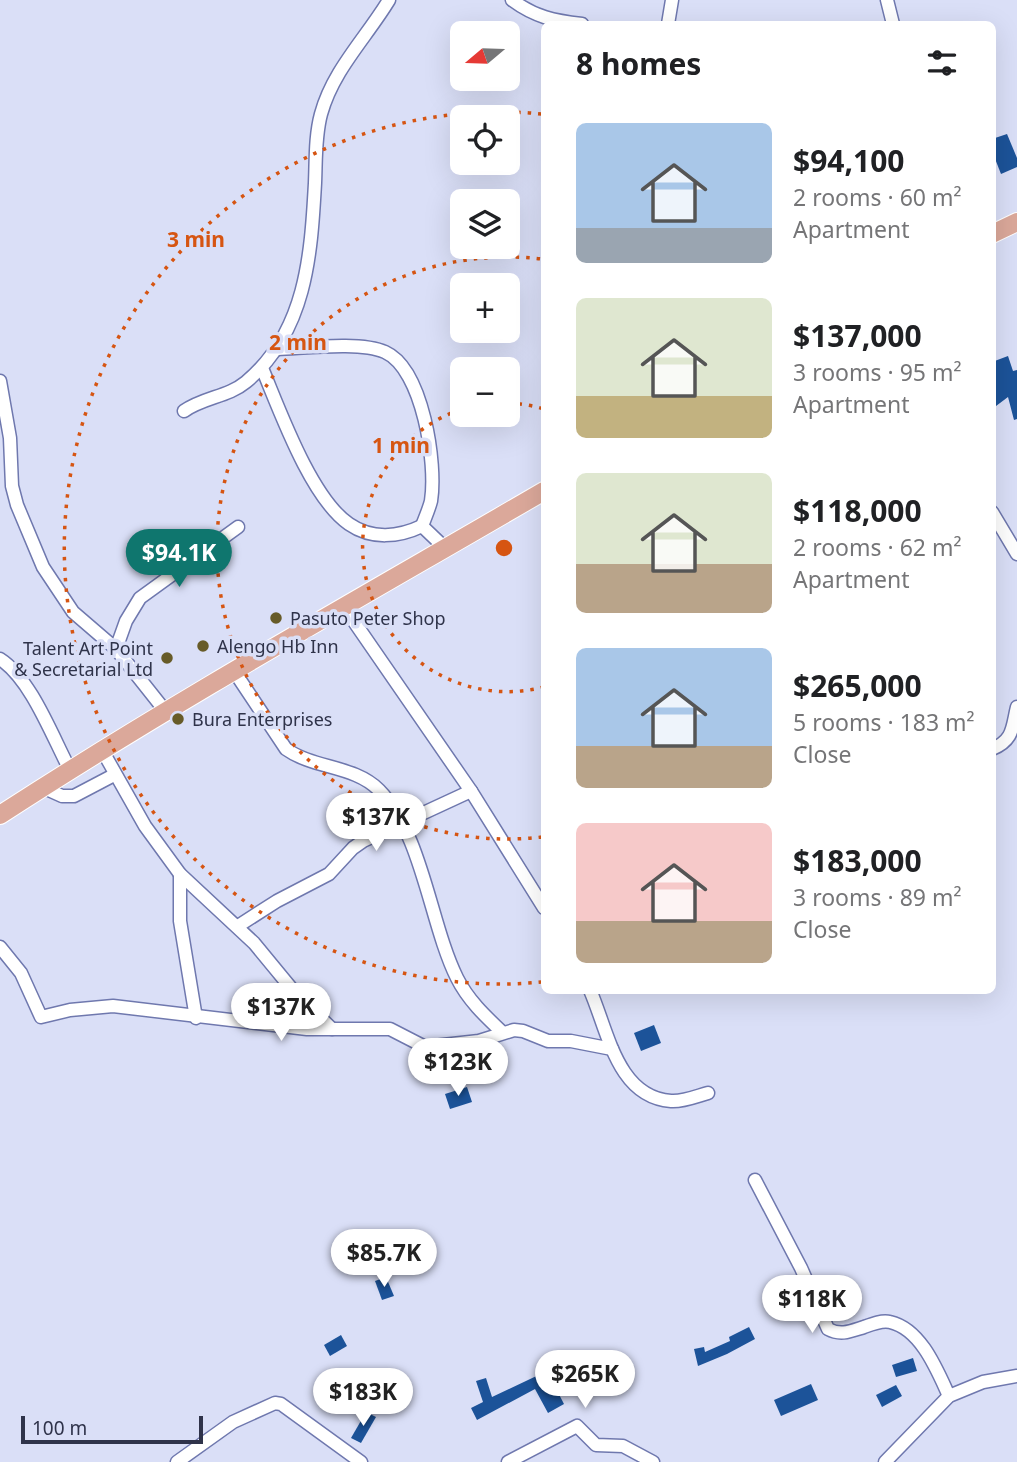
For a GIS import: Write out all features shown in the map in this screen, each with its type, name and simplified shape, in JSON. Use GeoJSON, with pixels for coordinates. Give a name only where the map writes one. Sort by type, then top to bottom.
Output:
{"type":"FeatureCollection","features":[{"type":"Feature","properties":{"kind":"main road"},"geometry":{"type":"LineString","coordinates":[[996,232],[1017,222]]}},
{"type":"Feature","properties":{"kind":"main road"},"geometry":{"type":"LineString","coordinates":[[0,815],[234,671],[541,493]]}},
{"type":"Feature","properties":{"kind":"street"},"geometry":{"type":"LineString","coordinates":[[184,411],[198,401],[243,385],[278,349],[290,328],[312,240],[320,116],[329,89],[339,72],[389,0]]}},
{"type":"Feature","properties":{"kind":"street"},"geometry":{"type":"LineString","coordinates":[[512,0],[530,13],[556,21]]}},
{"type":"Feature","properties":{"kind":"street"},"geometry":{"type":"LineString","coordinates":[[668,21],[672,0]]}},
{"type":"Feature","properties":{"kind":"street"},"geometry":{"type":"LineString","coordinates":[[887,0],[892,21]]}},
{"type":"Feature","properties":{"kind":"street"},"geometry":{"type":"LineString","coordinates":[[262,368],[302,457],[324,498],[351,526],[383,535],[398,536],[422,526],[431,500],[429,454],[418,395],[400,364],[387,353],[364,348],[334,346],[278,349]]}},
{"type":"Feature","properties":{"kind":"street"},"geometry":{"type":"LineString","coordinates":[[0,381],[8,417],[12,486],[43,567],[64,602],[95,633],[116,649],[166,712]]}},
{"type":"Feature","properties":{"kind":"street"},"geometry":{"type":"LineString","coordinates":[[996,516],[1012,533],[1017,554]]}},
{"type":"Feature","properties":{"kind":"street"},"geometry":{"type":"LineString","coordinates":[[422,526],[445,548]]}},
{"type":"Feature","properties":{"kind":"street"},"geometry":{"type":"LineString","coordinates":[[116,649],[126,621],[140,598],[238,527]]}},
{"type":"Feature","properties":{"kind":"street"},"geometry":{"type":"LineString","coordinates":[[344,607],[471,791],[541,903]]}},
{"type":"Feature","properties":{"kind":"street"},"geometry":{"type":"LineString","coordinates":[[0,659],[23,681],[70,770]]}},
{"type":"Feature","properties":{"kind":"street"},"geometry":{"type":"LineString","coordinates":[[234,671],[281,744],[299,756],[365,779],[384,796],[418,861],[456,976],[471,1000],[502,1032]]}},
{"type":"Feature","properties":{"kind":"street"},"geometry":{"type":"LineString","coordinates":[[996,747],[1005,743],[1010,736],[1017,707]]}},
{"type":"Feature","properties":{"kind":"street"},"geometry":{"type":"LineString","coordinates":[[102,750],[145,826],[180,874],[238,926],[296,994],[332,1029]]}},
{"type":"Feature","properties":{"kind":"street"},"geometry":{"type":"LineString","coordinates":[[42,787],[62,796],[74,796],[114,775]]}},
{"type":"Feature","properties":{"kind":"street"},"geometry":{"type":"LineString","coordinates":[[238,926],[277,901],[329,874],[358,844],[471,791]]}},
{"type":"Feature","properties":{"kind":"street"},"geometry":{"type":"LineString","coordinates":[[180,874],[180,921],[196,1018]]}},
{"type":"Feature","properties":{"kind":"street"},"geometry":{"type":"LineString","coordinates":[[0,947],[21,973],[41,1017],[69,1010],[113,1006],[307,1030],[390,1029],[428,1047],[479,1041],[502,1032],[523,1031],[540,1039],[571,1041],[612,1049]]}},
{"type":"Feature","properties":{"kind":"street"},"geometry":{"type":"LineString","coordinates":[[591,994],[612,1049],[632,1083],[647,1093],[671,1101],[708,1093]]}},
{"type":"Feature","properties":{"kind":"street"},"geometry":{"type":"LineString","coordinates":[[755,1180],[791,1247],[828,1329],[846,1333],[882,1322],[904,1327],[929,1357],[949,1396]]}},
{"type":"Feature","properties":{"kind":"street"},"geometry":{"type":"LineString","coordinates":[[885,1462],[949,1396],[983,1382],[1017,1376]]}},
{"type":"Feature","properties":{"kind":"street"},"geometry":{"type":"LineString","coordinates":[[177,1462],[233,1422],[275,1403],[281,1404],[361,1462]]}},
{"type":"Feature","properties":{"kind":"street"},"geometry":{"type":"LineString","coordinates":[[508,1462],[577,1426],[596,1445],[623,1446],[653,1462]]}},
{"type":"Feature","properties":{"kind":"building"},"geometry":{"type":"Polygon","coordinates":[[[1007,134],[1017,158],[1017,167],[1001,174],[996,161],[996,138],[1007,134]]]}},
{"type":"Feature","properties":{"kind":"building"},"geometry":{"type":"Polygon","coordinates":[[[1008,356],[1013,371],[1017,370],[1017,419],[1014,420],[1008,397],[996,406],[996,360],[1008,356]]]}},
{"type":"Feature","properties":{"kind":"building"},"geometry":{"type":"Polygon","coordinates":[[[654,1025],[661,1043],[641,1051],[634,1033],[654,1025]]]}},
{"type":"Feature","properties":{"kind":"building"},"geometry":{"type":"Polygon","coordinates":[[[467,1087],[472,1102],[450,1109],[445,1094],[467,1087]]]}},
{"type":"Feature","properties":{"kind":"building"},"geometry":{"type":"Polygon","coordinates":[[[386,1277],[394,1296],[382,1300],[375,1281],[386,1277]]]}},
{"type":"Feature","properties":{"kind":"building"},"geometry":{"type":"Polygon","coordinates":[[[749,1327],[755,1339],[698,1366],[694,1349],[704,1347],[705,1352],[730,1341],[729,1337],[749,1327]]]}},
{"type":"Feature","properties":{"kind":"building"},"geometry":{"type":"Polygon","coordinates":[[[341,1335],[347,1346],[330,1356],[324,1345],[341,1335]]]}},
{"type":"Feature","properties":{"kind":"building"},"geometry":{"type":"Polygon","coordinates":[[[913,1358],[917,1371],[896,1377],[892,1365],[913,1358]]]}},
{"type":"Feature","properties":{"kind":"building"},"geometry":{"type":"Polygon","coordinates":[[[547,1371],[564,1404],[548,1413],[535,1389],[477,1420],[471,1408],[483,1402],[476,1381],[486,1378],[492,1397],[547,1371]]]}},
{"type":"Feature","properties":{"kind":"building"},"geometry":{"type":"Polygon","coordinates":[[[811,1384],[818,1400],[781,1416],[774,1400],[811,1384]]]}},
{"type":"Feature","properties":{"kind":"building"},"geometry":{"type":"Polygon","coordinates":[[[896,1385],[902,1396],[882,1407],[876,1395],[896,1385]]]}},
{"type":"Feature","properties":{"kind":"building"},"geometry":{"type":"Polygon","coordinates":[[[366,1412],[376,1417],[361,1443],[351,1438],[366,1412]]]}},
{"type":"Feature","properties":{"kind":"place","name":"Pasuto Peter Shop"},"geometry":{"type":"Point","coordinates":[276,618]}},
{"type":"Feature","properties":{"kind":"place","name":"Alengo Hb Inn"},"geometry":{"type":"Point","coordinates":[203,646]}},
{"type":"Feature","properties":{"kind":"place","name":"Talent Art Point & Secretarial Ltd"},"geometry":{"type":"Point","coordinates":[167,658]}},
{"type":"Feature","properties":{"kind":"place","name":"Bura Enterprises"},"geometry":{"type":"Point","coordinates":[178,719]}}]}
